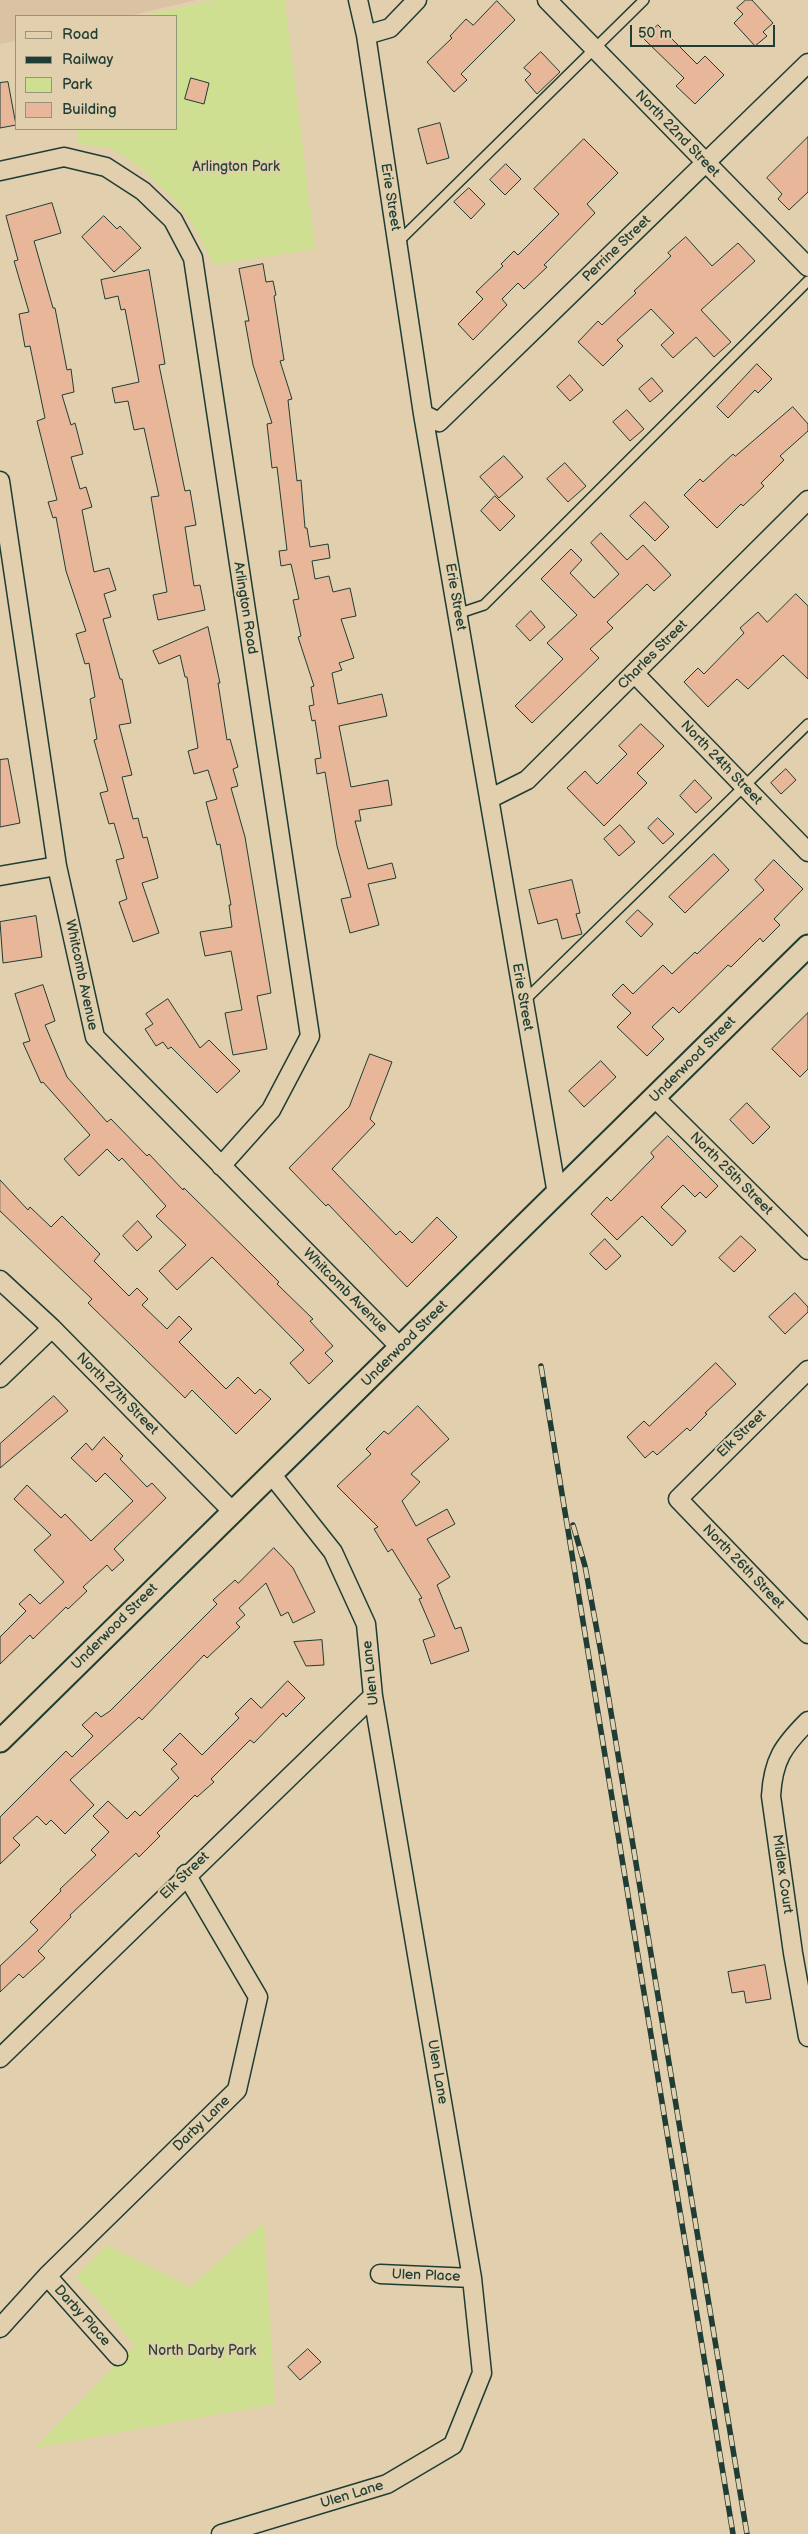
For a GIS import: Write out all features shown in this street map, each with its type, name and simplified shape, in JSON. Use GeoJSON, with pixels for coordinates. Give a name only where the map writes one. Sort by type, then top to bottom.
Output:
{"type":"FeatureCollection","features":[{"type":"Feature","properties":{"kind":"street","name":"Erie Street"},"geometry":{"type":"LineString","coordinates":[[358,0],[366,35],[423,414],[556,1194]]}},
{"type":"Feature","properties":{"kind":"street"},"geometry":{"type":"LineString","coordinates":[[366,35],[390,28],[417,0]]}},
{"type":"Feature","properties":{"kind":"street","name":"North 22nd Street"},"geometry":{"type":"LineString","coordinates":[[546,0],[808,267]]}},
{"type":"Feature","properties":{"kind":"street","name":"Perrine Street"},"geometry":{"type":"LineString","coordinates":[[423,414],[439,422],[808,63]]}},
{"type":"Feature","properties":{"kind":"street","name":"Arlington Road"},"geometry":{"type":"LineString","coordinates":[[0,171],[64,157],[106,167],[143,191],[173,220],[193,258],[310,1036],[271,1110],[221,1166]]}},
{"type":"Feature","properties":{"kind":"street","name":"Whitcomb Avenue"},"geometry":{"type":"LineString","coordinates":[[0,481],[57,866],[95,1037],[401,1348]]}},
{"type":"Feature","properties":{"kind":"street","name":"Charles Street"},"geometry":{"type":"LineString","coordinates":[[489,799],[527,780],[808,500]]}},
{"type":"Feature","properties":{"kind":"street","name":"North 24th Street"},"geometry":{"type":"LineString","coordinates":[[634,673],[808,852]]}},
{"type":"Feature","properties":{"kind":"street"},"geometry":{"type":"LineString","coordinates":[[0,876],[57,866]]}},
{"type":"Feature","properties":{"kind":"street","name":"Underwood Street"},"geometry":{"type":"LineString","coordinates":[[0,1741],[808,946]]}},
{"type":"Feature","properties":{"kind":"street","name":"North 25th Street"},"geometry":{"type":"LineString","coordinates":[[655,1098],[808,1250]]}},
{"type":"Feature","properties":{"kind":"street","name":"North 27th Street"},"geometry":{"type":"LineString","coordinates":[[0,1280],[52,1328],[232,1511]]}},
{"type":"Feature","properties":{"kind":"street"},"geometry":{"type":"LineString","coordinates":[[0,1378],[52,1328]]}},
{"type":"Feature","properties":{"kind":"street","name":"Elk Street"},"geometry":{"type":"LineString","coordinates":[[678,1499],[808,1370]]}},
{"type":"Feature","properties":{"kind":"street","name":"Ulen Lane"},"geometry":{"type":"LineString","coordinates":[[221,2534],[387,2484],[453,2445],[482,2373],[472,2278],[373,1696],[366,1624],[333,1552],[272,1475]]}},
{"type":"Feature","properties":{"kind":"street","name":"North 26th Street"},"geometry":{"type":"LineString","coordinates":[[678,1499],[808,1634]]}},
{"type":"Feature","properties":{"kind":"street","name":"Elk Street"},"geometry":{"type":"LineString","coordinates":[[0,2058],[186,1874],[373,1696]]}},
{"type":"Feature","properties":{"kind":"street","name":"Midlex Court"},"geometry":{"type":"LineString","coordinates":[[808,1721],[787,1742],[772,1774],[771,1796],[793,1953],[808,2037]]}},
{"type":"Feature","properties":{"kind":"street","name":"Darby Lane"},"geometry":{"type":"LineString","coordinates":[[0,2328],[47,2276],[237,2090],[258,1997],[186,1874]]}},
{"type":"Feature","properties":{"kind":"street"},"geometry":{"type":"LineString","coordinates":[[793,1953],[808,1964]]}},
{"type":"Feature","properties":{"kind":"street","name":"Ulen Place"},"geometry":{"type":"LineString","coordinates":[[380,2274],[472,2278]]}},
{"type":"Feature","properties":{"kind":"street","name":"Darby Place"},"geometry":{"type":"LineString","coordinates":[[47,2276],[118,2356]]}},
{"type":"Feature","properties":{"kind":"lane"},"geometry":{"type":"LineString","coordinates":[[397,242],[644,0]]}},
{"type":"Feature","properties":{"kind":"lane"},"geometry":{"type":"LineString","coordinates":[[457,614],[484,605],[808,281]]}},
{"type":"Feature","properties":{"kind":"lane"},"geometry":{"type":"LineString","coordinates":[[523,1002],[808,724]]}},
{"type":"Feature","properties":{"kind":"shaded area"},"geometry":{"type":"Polygon","coordinates":[[[0,0],[196,0],[133,15],[15,15],[15,41],[0,44],[0,0]]]}},
{"type":"Feature","properties":{"kind":"green space","name":"Arlington Park"},"geometry":{"type":"Polygon","coordinates":[[[214,0],[285,0],[315,249],[214,265],[193,224],[169,194],[136,164],[110,148],[78,144],[77,130],[178,130],[178,15],[147,15],[214,0]]]}},
{"type":"Feature","properties":{"kind":"green space","name":"North Darby Park"},"geometry":{"type":"Polygon","coordinates":[[[264,2222],[275,2404],[35,2448],[134,2346],[106,2309],[76,2277],[107,2245],[190,2287],[264,2222]]]}},
{"type":"Feature","properties":{"kind":"building"},"geometry":{"type":"Polygon","coordinates":[[[746,0],[752,0],[773,23],[763,32],[767,36],[755,46],[734,23],[743,14],[737,8],[746,0]]]}},
{"type":"Feature","properties":{"kind":"building"},"geometry":{"type":"Polygon","coordinates":[[[497,1],[515,20],[461,74],[467,80],[454,92],[427,62],[452,38],[450,36],[466,19],[473,25],[497,1]]]}},
{"type":"Feature","properties":{"kind":"building"},"geometry":{"type":"Polygon","coordinates":[[[658,25],[697,64],[705,56],[724,75],[695,104],[676,86],[684,78],[644,39],[658,25]]]}},
{"type":"Feature","properties":{"kind":"building"},"geometry":{"type":"Polygon","coordinates":[[[541,52],[560,72],[537,94],[525,80],[531,74],[524,68],[541,52]]]}},
{"type":"Feature","properties":{"kind":"building"},"geometry":{"type":"Polygon","coordinates":[[[191,78],[209,83],[204,104],[185,99],[191,78]]]}},
{"type":"Feature","properties":{"kind":"building"},"geometry":{"type":"Polygon","coordinates":[[[8,82],[15,125],[0,128],[0,83],[8,82]]]}},
{"type":"Feature","properties":{"kind":"building"},"geometry":{"type":"Polygon","coordinates":[[[440,123],[449,158],[427,164],[418,129],[440,123]]]}},
{"type":"Feature","properties":{"kind":"building"},"geometry":{"type":"Polygon","coordinates":[[[808,137],[808,192],[789,210],[778,199],[782,194],[767,178],[808,137]]]}},
{"type":"Feature","properties":{"kind":"building"},"geometry":{"type":"Polygon","coordinates":[[[584,139],[618,173],[587,204],[595,213],[544,265],[547,267],[524,289],[518,283],[502,299],[507,305],[473,340],[458,324],[483,299],[476,292],[503,266],[501,264],[514,251],[518,255],[559,214],[534,189],[584,139]]]}},
{"type":"Feature","properties":{"kind":"building"},"geometry":{"type":"Polygon","coordinates":[[[506,164],[521,179],[505,195],[490,180],[506,164]]]}},
{"type":"Feature","properties":{"kind":"building"},"geometry":{"type":"Polygon","coordinates":[[[469,188],[485,204],[471,219],[454,202],[469,188]]]}},
{"type":"Feature","properties":{"kind":"building"},"geometry":{"type":"Polygon","coordinates":[[[52,203],[61,233],[34,241],[53,308],[55,308],[67,370],[71,369],[74,392],[62,395],[71,425],[75,423],[83,454],[71,457],[80,489],[86,487],[92,507],[82,510],[94,572],[109,568],[116,590],[104,594],[111,617],[103,619],[120,679],[122,679],[131,723],[119,725],[132,775],[122,777],[133,819],[138,818],[143,838],[147,837],[158,878],[142,883],[159,933],[133,942],[119,902],[127,899],[116,860],[124,858],[114,823],[109,824],[100,793],[108,791],[94,740],[97,739],[90,699],[95,697],[89,663],[85,664],[76,634],[86,631],[66,571],[56,517],[53,518],[48,502],[57,500],[37,421],[45,418],[30,346],[25,347],[19,314],[29,312],[14,261],[18,260],[6,216],[52,203]]]}},
{"type":"Feature","properties":{"kind":"building"},"geometry":{"type":"Polygon","coordinates":[[[104,216],[117,229],[120,226],[141,248],[114,272],[82,237],[104,216]]]}},
{"type":"Feature","properties":{"kind":"building"},"geometry":{"type":"Polygon","coordinates":[[[686,237],[712,266],[738,243],[755,261],[701,310],[731,342],[714,357],[696,337],[673,358],[661,345],[674,333],[651,309],[617,340],[623,346],[603,366],[578,342],[598,321],[602,325],[636,293],[634,291],[671,256],[668,253],[686,237]]]}},
{"type":"Feature","properties":{"kind":"building"},"geometry":{"type":"Polygon","coordinates":[[[263,264],[266,282],[273,281],[276,295],[274,296],[284,360],[280,361],[292,399],[288,400],[297,481],[301,480],[305,528],[307,528],[310,547],[328,544],[330,558],[312,561],[315,579],[329,576],[333,592],[350,588],[356,616],[341,619],[354,658],[339,663],[342,670],[332,673],[338,704],[382,694],[387,716],[339,726],[351,787],[388,780],[392,805],[359,810],[361,821],[355,821],[368,869],[392,863],[396,878],[368,884],[379,925],[350,933],[341,899],[351,897],[337,846],[325,772],[317,774],[315,759],[321,758],[315,720],[312,721],[309,706],[314,705],[311,687],[314,686],[298,637],[301,636],[293,600],[299,599],[291,564],[281,566],[279,551],[287,550],[277,467],[272,468],[267,424],[272,423],[253,365],[245,321],[249,321],[239,269],[263,264]]]}},
{"type":"Feature","properties":{"kind":"building"},"geometry":{"type":"Polygon","coordinates":[[[149,270],[165,364],[159,365],[185,491],[190,490],[196,525],[185,527],[194,586],[200,585],[205,610],[158,620],[153,595],[167,592],[151,497],[159,496],[144,428],[134,430],[128,401],[115,403],[112,388],[139,382],[125,309],[121,310],[118,296],[105,299],[101,280],[149,270]]]}},
{"type":"Feature","properties":{"kind":"building"},"geometry":{"type":"Polygon","coordinates":[[[757,364],[772,379],[758,393],[755,390],[728,418],[717,407],[757,364]]]}},
{"type":"Feature","properties":{"kind":"building"},"geometry":{"type":"Polygon","coordinates":[[[570,375],[583,390],[570,401],[557,387],[570,375]]]}},
{"type":"Feature","properties":{"kind":"building"},"geometry":{"type":"Polygon","coordinates":[[[652,378],[663,391],[650,402],[639,389],[652,378]]]}},
{"type":"Feature","properties":{"kind":"building"},"geometry":{"type":"Polygon","coordinates":[[[793,407],[808,424],[808,431],[780,456],[784,460],[761,483],[764,486],[743,506],[741,504],[717,528],[684,495],[700,479],[703,482],[733,454],[735,456],[793,407]]]}},
{"type":"Feature","properties":{"kind":"building"},"geometry":{"type":"Polygon","coordinates":[[[627,410],[644,429],[630,441],[613,422],[627,410]]]}},
{"type":"Feature","properties":{"kind":"building"},"geometry":{"type":"Polygon","coordinates":[[[504,456],[523,477],[499,498],[480,477],[504,456]]]}},
{"type":"Feature","properties":{"kind":"building"},"geometry":{"type":"Polygon","coordinates":[[[565,463],[586,486],[568,502],[547,479],[565,463]]]}},
{"type":"Feature","properties":{"kind":"building"},"geometry":{"type":"Polygon","coordinates":[[[495,496],[515,516],[500,531],[481,511],[495,496]]]}},
{"type":"Feature","properties":{"kind":"building"},"geometry":{"type":"Polygon","coordinates":[[[645,502],[669,527],[655,541],[630,516],[645,502]]]}},
{"type":"Feature","properties":{"kind":"building"},"geometry":{"type":"Polygon","coordinates":[[[601,533],[627,560],[643,545],[671,575],[654,591],[647,584],[607,622],[613,628],[590,649],[599,658],[532,723],[515,706],[563,659],[547,643],[577,615],[541,579],[571,549],[582,560],[570,573],[594,598],[619,574],[591,543],[601,533]]]}},
{"type":"Feature","properties":{"kind":"building"},"geometry":{"type":"Polygon","coordinates":[[[796,594],[808,606],[808,679],[783,655],[748,689],[737,679],[708,707],[684,682],[698,668],[704,674],[744,633],[740,628],[758,612],[767,622],[796,594]]]}},
{"type":"Feature","properties":{"kind":"building"},"geometry":{"type":"Polygon","coordinates":[[[531,611],[545,627],[530,641],[516,626],[531,611]]]}},
{"type":"Feature","properties":{"kind":"building"},"geometry":{"type":"Polygon","coordinates":[[[208,627],[220,683],[218,683],[227,740],[230,739],[238,767],[233,769],[238,786],[231,788],[245,837],[271,993],[257,996],[267,1049],[233,1055],[225,1013],[242,1010],[231,951],[205,956],[200,932],[232,927],[229,905],[231,905],[220,844],[217,845],[206,802],[217,799],[208,770],[194,774],[188,751],[198,748],[187,677],[185,677],[180,655],[159,664],[153,651],[208,627]]]}},
{"type":"Feature","properties":{"kind":"building"},"geometry":{"type":"Polygon","coordinates":[[[641,724],[664,746],[637,773],[647,783],[604,826],[567,788],[585,771],[597,784],[627,754],[619,746],[641,724]]]}},
{"type":"Feature","properties":{"kind":"building"},"geometry":{"type":"Polygon","coordinates":[[[8,759],[20,823],[0,827],[0,760],[8,759]]]}},
{"type":"Feature","properties":{"kind":"building"},"geometry":{"type":"Polygon","coordinates":[[[786,769],[796,780],[781,794],[771,783],[786,769]]]}},
{"type":"Feature","properties":{"kind":"building"},"geometry":{"type":"Polygon","coordinates":[[[695,780],[712,798],[696,813],[680,796],[695,780]]]}},
{"type":"Feature","properties":{"kind":"building"},"geometry":{"type":"Polygon","coordinates":[[[658,818],[674,834],[663,844],[648,828],[658,818]]]}},
{"type":"Feature","properties":{"kind":"building"},"geometry":{"type":"Polygon","coordinates":[[[620,825],[635,842],[619,856],[604,839],[620,825]]]}},
{"type":"Feature","properties":{"kind":"building"},"geometry":{"type":"Polygon","coordinates":[[[714,854],[729,870],[685,913],[669,897],[714,854]]]}},
{"type":"Feature","properties":{"kind":"building"},"geometry":{"type":"Polygon","coordinates":[[[774,860],[803,889],[774,919],[780,925],[763,942],[760,938],[731,967],[728,965],[679,1013],[673,1007],[652,1027],[664,1039],[647,1056],[617,1027],[631,1013],[612,995],[623,984],[633,994],[663,965],[672,974],[695,952],[697,954],[764,890],[755,880],[774,860]]]}},
{"type":"Feature","properties":{"kind":"building"},"geometry":{"type":"Polygon","coordinates":[[[572,880],[580,913],[576,914],[582,934],[562,939],[557,919],[538,924],[529,890],[572,880]]]}},
{"type":"Feature","properties":{"kind":"building"},"geometry":{"type":"Polygon","coordinates":[[[638,910],[653,924],[641,937],[626,922],[638,910]]]}},
{"type":"Feature","properties":{"kind":"building"},"geometry":{"type":"Polygon","coordinates":[[[36,916],[42,957],[3,963],[0,922],[36,916]]]}},
{"type":"Feature","properties":{"kind":"building"},"geometry":{"type":"Polygon","coordinates":[[[43,985],[55,1021],[45,1025],[67,1077],[107,1122],[111,1119],[147,1156],[149,1154],[183,1190],[184,1188],[279,1282],[277,1284],[313,1319],[310,1321],[333,1346],[325,1353],[333,1361],[309,1384],[290,1363],[304,1350],[212,1257],[177,1290],[159,1271],[186,1245],[156,1216],[166,1206],[122,1158],[119,1161],[107,1149],[79,1176],[64,1159],[90,1135],[43,1082],[41,1083],[23,1043],[30,1041],[15,994],[43,985]]]}},
{"type":"Feature","properties":{"kind":"building"},"geometry":{"type":"Polygon","coordinates":[[[168,999],[200,1048],[209,1040],[240,1071],[217,1093],[171,1047],[168,1049],[163,1042],[156,1046],[145,1029],[153,1024],[146,1014],[168,999]]]}},
{"type":"Feature","properties":{"kind":"building"},"geometry":{"type":"Polygon","coordinates":[[[808,1013],[808,1069],[800,1077],[772,1049],[808,1013]]]}},
{"type":"Feature","properties":{"kind":"building"},"geometry":{"type":"Polygon","coordinates":[[[370,1054],[392,1062],[370,1119],[375,1124],[332,1169],[396,1235],[400,1231],[412,1243],[437,1217],[457,1237],[407,1287],[328,1204],[326,1206],[289,1168],[349,1107],[370,1054]]]}},
{"type":"Feature","properties":{"kind":"building"},"geometry":{"type":"Polygon","coordinates":[[[601,1061],[616,1077],[584,1107],[569,1091],[601,1061]]]}},
{"type":"Feature","properties":{"kind":"building"},"geometry":{"type":"Polygon","coordinates":[[[747,1103],[770,1127],[753,1144],[730,1120],[747,1103]]]}},
{"type":"Feature","properties":{"kind":"building"},"geometry":{"type":"Polygon","coordinates":[[[668,1136],[718,1186],[706,1198],[700,1192],[695,1197],[683,1185],[661,1207],[686,1231],[672,1246],[642,1216],[617,1240],[591,1214],[607,1197],[611,1201],[654,1157],[651,1153],[668,1136]]]}},
{"type":"Feature","properties":{"kind":"building"},"geometry":{"type":"Polygon","coordinates":[[[0,1180],[28,1210],[30,1207],[51,1227],[62,1216],[100,1254],[94,1261],[129,1296],[137,1288],[148,1299],[142,1305],[167,1329],[179,1316],[192,1329],[179,1342],[226,1389],[238,1377],[255,1394],[260,1389],[271,1399],[236,1434],[192,1390],[185,1398],[88,1303],[92,1299],[0,1211],[0,1180]]]}},
{"type":"Feature","properties":{"kind":"building"},"geometry":{"type":"Polygon","coordinates":[[[138,1221],[152,1237],[137,1251],[123,1236],[138,1221]]]}},
{"type":"Feature","properties":{"kind":"building"},"geometry":{"type":"Polygon","coordinates":[[[741,1236],[756,1250],[734,1272],[719,1258],[741,1236]]]}},
{"type":"Feature","properties":{"kind":"building"},"geometry":{"type":"Polygon","coordinates":[[[605,1239],[621,1256],[606,1270],[590,1254],[605,1239]]]}},
{"type":"Feature","properties":{"kind":"building"},"geometry":{"type":"Polygon","coordinates":[[[795,1293],[808,1307],[808,1312],[785,1334],[769,1317],[795,1293]]]}},
{"type":"Feature","properties":{"kind":"building"},"geometry":{"type":"Polygon","coordinates":[[[716,1363],[736,1384],[705,1413],[707,1414],[690,1431],[687,1428],[657,1455],[653,1451],[645,1458],[627,1437],[644,1421],[649,1426],[716,1363]]]}},
{"type":"Feature","properties":{"kind":"building"},"geometry":{"type":"Polygon","coordinates":[[[54,1396],[68,1411],[0,1468],[0,1444],[54,1396]]]}},
{"type":"Feature","properties":{"kind":"building"},"geometry":{"type":"Polygon","coordinates":[[[418,1406],[449,1439],[411,1474],[420,1482],[402,1501],[416,1526],[447,1509],[455,1524],[427,1539],[450,1577],[437,1585],[455,1629],[461,1627],[469,1651],[431,1664],[423,1640],[435,1636],[419,1599],[422,1598],[392,1549],[388,1552],[374,1529],[378,1527],[337,1486],[371,1454],[366,1449],[384,1431],[388,1434],[418,1406]]]}},
{"type":"Feature","properties":{"kind":"building"},"geometry":{"type":"Polygon","coordinates":[[[104,1437],[123,1456],[120,1459],[147,1487],[152,1483],[166,1498],[114,1549],[124,1560],[112,1571],[107,1565],[83,1587],[87,1591],[68,1609],[66,1607],[33,1639],[30,1635],[0,1664],[0,1637],[26,1611],[19,1604],[30,1594],[40,1604],[64,1582],[34,1550],[51,1535],[14,1499],[27,1485],[61,1518],[65,1514],[91,1541],[133,1501],[105,1473],[96,1482],[71,1458],[86,1443],[92,1450],[104,1437]]]}},
{"type":"Feature","properties":{"kind":"building"},"geometry":{"type":"Polygon","coordinates":[[[274,1548],[293,1568],[315,1612],[293,1623],[288,1612],[281,1616],[266,1583],[239,1608],[245,1615],[236,1623],[240,1627],[207,1658],[204,1655],[142,1720],[139,1717],[70,1780],[94,1805],[65,1834],[51,1820],[46,1825],[37,1816],[13,1838],[20,1845],[0,1864],[0,1817],[66,1751],[72,1757],[93,1736],[82,1725],[96,1712],[101,1717],[110,1711],[217,1604],[213,1600],[235,1580],[238,1583],[274,1548]]]}},
{"type":"Feature","properties":{"kind":"building"},"geometry":{"type":"Polygon","coordinates":[[[322,1640],[324,1665],[306,1666],[294,1642],[322,1640]]]}},
{"type":"Feature","properties":{"kind":"building"},"geometry":{"type":"Polygon","coordinates":[[[288,1681],[305,1698],[286,1717],[283,1713],[254,1743],[250,1740],[211,1779],[214,1782],[197,1797],[195,1795],[157,1833],[160,1836],[139,1857],[136,1853],[70,1915],[71,1917],[38,1951],[45,1958],[23,1978],[19,1974],[0,1992],[0,1966],[38,1930],[30,1922],[61,1891],[60,1889],[96,1855],[91,1850],[109,1832],[93,1816],[108,1801],[127,1819],[135,1811],[140,1816],[179,1778],[171,1769],[177,1764],[163,1750],[180,1733],[202,1755],[239,1718],[235,1714],[251,1698],[261,1708],[288,1681]]]}},
{"type":"Feature","properties":{"kind":"building"},"geometry":{"type":"Polygon","coordinates":[[[765,1965],[771,1999],[746,2003],[744,1991],[732,1993],[728,1972],[765,1965]]]}},
{"type":"Feature","properties":{"kind":"building"},"geometry":{"type":"Polygon","coordinates":[[[308,2349],[321,2362],[300,2380],[288,2367],[308,2349]]]}},
{"type":"Feature","properties":{"kind":"railway"},"geometry":{"type":"LineString","coordinates":[[541,1366],[733,2534]]}},
{"type":"Feature","properties":{"kind":"railway"},"geometry":{"type":"LineString","coordinates":[[573,1525],[585,1566],[602,1658],[747,2534]]}}]}
